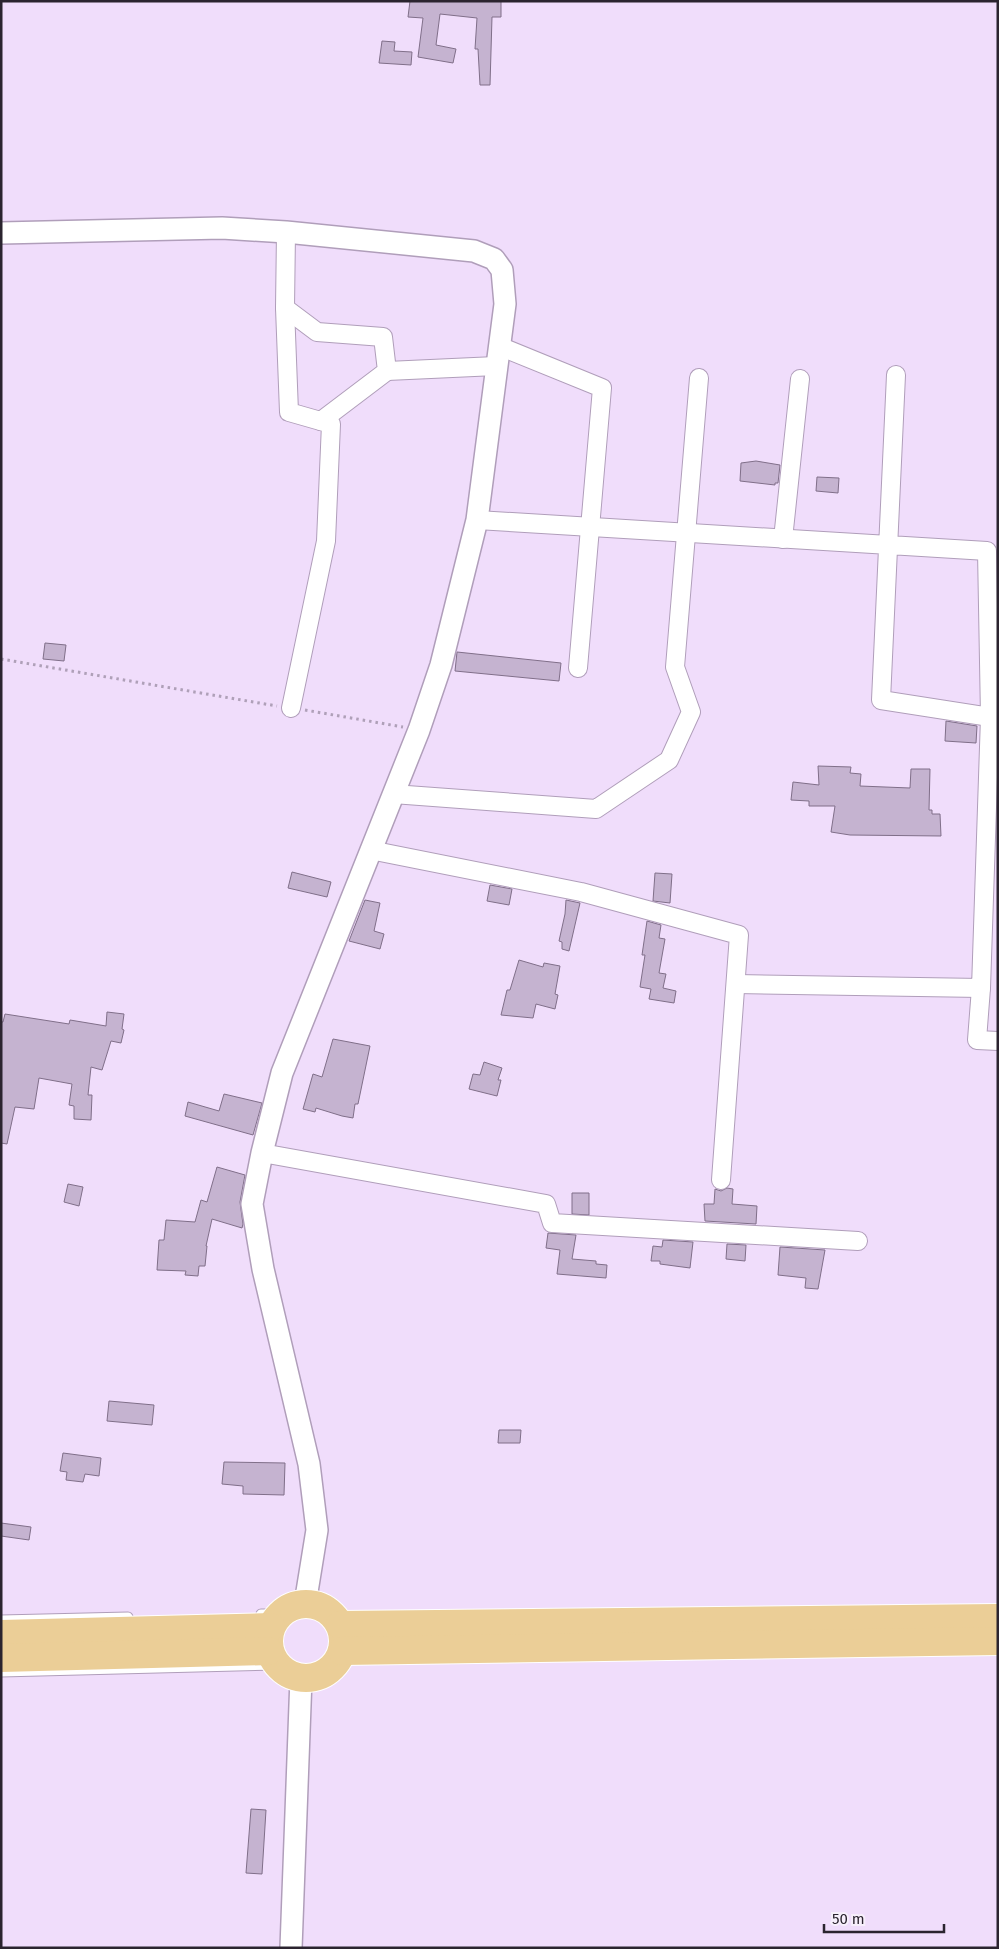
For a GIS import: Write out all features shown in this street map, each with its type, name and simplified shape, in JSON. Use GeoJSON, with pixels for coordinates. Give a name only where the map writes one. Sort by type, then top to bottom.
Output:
{"type":"FeatureCollection","features":[{"type":"Feature","properties":{"kind":"main road"},"geometry":{"type":"LineString","coordinates":[[1,1634],[279,1636],[317,1677],[328,1672],[340,1638],[322,1607],[279,1636],[1,1658]]}},
{"type":"Feature","properties":{"kind":"main road"},"geometry":{"type":"LineString","coordinates":[[340,1638],[998,1618]]}},
{"type":"Feature","properties":{"kind":"main road"},"geometry":{"type":"LineString","coordinates":[[340,1638],[998,1641]]}},
{"type":"Feature","properties":{"kind":"street"},"geometry":{"type":"LineString","coordinates":[[1,233],[222,228],[286,232],[474,251],[494,259],[502,270],[505,304],[477,520],[441,666],[419,730],[282,1073],[262,1153],[252,1204],[263,1269],[309,1464],[316,1530],[279,1636],[291,1948]]}},
{"type":"Feature","properties":{"kind":"street"},"geometry":{"type":"LineString","coordinates":[[286,232],[285,308],[289,412],[331,424],[326,542],[291,708]]}},
{"type":"Feature","properties":{"kind":"street"},"geometry":{"type":"LineString","coordinates":[[285,308],[317,332],[383,337],[387,371]]}},
{"type":"Feature","properties":{"kind":"street"},"geometry":{"type":"LineString","coordinates":[[321,421],[387,371],[498,356],[602,388],[578,668]]}},
{"type":"Feature","properties":{"kind":"street"},"geometry":{"type":"LineString","coordinates":[[896,375],[881,700],[990,717]]}},
{"type":"Feature","properties":{"kind":"street"},"geometry":{"type":"LineString","coordinates":[[393,794],[596,809],[669,760],[691,712],[674,667],[698,378]]}},
{"type":"Feature","properties":{"kind":"street"},"geometry":{"type":"LineString","coordinates":[[782,539],[800,379]]}},
{"type":"Feature","properties":{"kind":"street"},"geometry":{"type":"LineString","coordinates":[[477,520],[987,551],[991,905],[980,988],[977,1040],[998,1041]]}},
{"type":"Feature","properties":{"kind":"street"},"geometry":{"type":"LineString","coordinates":[[370,850],[581,892],[739,935],[721,1180]]}},
{"type":"Feature","properties":{"kind":"street"},"geometry":{"type":"LineString","coordinates":[[736,984],[980,988]]}},
{"type":"Feature","properties":{"kind":"street"},"geometry":{"type":"LineString","coordinates":[[262,1153],[546,1204],[552,1224],[858,1241]]}},
{"type":"Feature","properties":{"kind":"lane"},"geometry":{"type":"LineString","coordinates":[[1,1620],[141,1617]]}},
{"type":"Feature","properties":{"kind":"lane"},"geometry":{"type":"LineString","coordinates":[[1,1672],[279,1636]]}},
{"type":"Feature","properties":{"kind":"path"},"geometry":{"type":"LineString","coordinates":[[1,659],[419,730]]}},
{"type":"Feature","properties":{"kind":"building"},"geometry":{"type":"Polygon","coordinates":[[[410,1],[501,1],[501,17],[492,17],[490,85],[480,85],[478,49],[475,49],[477,18],[440,14],[436,45],[456,49],[453,63],[418,57],[423,18],[408,17],[410,1]]]}},
{"type":"Feature","properties":{"kind":"building"},"geometry":{"type":"Polygon","coordinates":[[[382,41],[395,42],[394,51],[412,52],[411,65],[379,63],[382,41]]]}},
{"type":"Feature","properties":{"kind":"building"},"geometry":{"type":"Polygon","coordinates":[[[756,461],[780,465],[778,483],[775,483],[775,485],[740,481],[741,463],[756,461]]]}},
{"type":"Feature","properties":{"kind":"building"},"geometry":{"type":"Polygon","coordinates":[[[817,477],[839,478],[838,493],[816,491],[817,477]]]}},
{"type":"Feature","properties":{"kind":"building"},"geometry":{"type":"Polygon","coordinates":[[[45,643],[66,645],[64,661],[43,659],[45,643]]]}},
{"type":"Feature","properties":{"kind":"building"},"geometry":{"type":"Polygon","coordinates":[[[457,652],[561,663],[559,681],[455,671],[457,652]]]}},
{"type":"Feature","properties":{"kind":"building"},"geometry":{"type":"Polygon","coordinates":[[[946,721],[977,726],[976,743],[945,741],[946,721]]]}},
{"type":"Feature","properties":{"kind":"building"},"geometry":{"type":"Polygon","coordinates":[[[818,766],[851,767],[850,773],[861,774],[860,786],[910,788],[911,769],[930,769],[929,810],[932,810],[932,814],[940,814],[941,836],[850,835],[831,832],[835,806],[809,806],[809,801],[791,800],[793,782],[819,785],[818,766]]]}},
{"type":"Feature","properties":{"kind":"building"},"geometry":{"type":"Polygon","coordinates":[[[292,872],[331,882],[327,897],[288,888],[292,872]]]}},
{"type":"Feature","properties":{"kind":"building"},"geometry":{"type":"Polygon","coordinates":[[[655,873],[672,874],[670,903],[653,901],[655,873]]]}},
{"type":"Feature","properties":{"kind":"building"},"geometry":{"type":"Polygon","coordinates":[[[490,885],[512,889],[509,905],[487,901],[490,885]]]}},
{"type":"Feature","properties":{"kind":"building"},"geometry":{"type":"Polygon","coordinates":[[[365,900],[380,903],[374,931],[384,934],[380,949],[349,941],[365,900]]]}},
{"type":"Feature","properties":{"kind":"building"},"geometry":{"type":"Polygon","coordinates":[[[566,900],[580,903],[569,951],[562,949],[562,942],[559,941],[566,900]]]}},
{"type":"Feature","properties":{"kind":"building"},"geometry":{"type":"Polygon","coordinates":[[[647,921],[661,925],[659,938],[665,939],[659,973],[666,974],[663,988],[676,991],[674,1003],[649,999],[651,989],[640,987],[645,955],[642,955],[647,921]]]}},
{"type":"Feature","properties":{"kind":"building"},"geometry":{"type":"Polygon","coordinates":[[[519,960],[543,967],[544,963],[560,966],[555,994],[558,995],[555,1009],[536,1004],[533,1018],[501,1015],[507,990],[510,990],[519,960]]]}},
{"type":"Feature","properties":{"kind":"building"},"geometry":{"type":"Polygon","coordinates":[[[107,1012],[124,1014],[122,1029],[124,1030],[121,1043],[111,1041],[102,1070],[91,1067],[88,1095],[92,1095],[91,1120],[74,1119],[74,1106],[69,1105],[72,1084],[39,1078],[34,1109],[15,1107],[7,1144],[1,1143],[1,1022],[3,1022],[5,1014],[69,1024],[70,1020],[106,1026],[107,1012]]]}},
{"type":"Feature","properties":{"kind":"building"},"geometry":{"type":"Polygon","coordinates":[[[333,1039],[370,1046],[358,1104],[355,1104],[353,1118],[316,1108],[315,1112],[303,1109],[313,1074],[322,1077],[333,1039]]]}},
{"type":"Feature","properties":{"kind":"building"},"geometry":{"type":"Polygon","coordinates":[[[484,1062],[502,1068],[498,1080],[501,1080],[497,1096],[469,1089],[473,1074],[480,1075],[484,1062]]]}},
{"type":"Feature","properties":{"kind":"building"},"geometry":{"type":"Polygon","coordinates":[[[224,1094],[262,1103],[253,1135],[185,1116],[188,1102],[219,1111],[224,1094]]]}},
{"type":"Feature","properties":{"kind":"building"},"geometry":{"type":"Polygon","coordinates":[[[217,1167],[245,1175],[240,1202],[242,1228],[212,1219],[206,1246],[205,1266],[199,1266],[198,1276],[185,1275],[186,1271],[157,1270],[159,1240],[164,1240],[166,1220],[195,1222],[201,1200],[207,1202],[217,1167]]]}},
{"type":"Feature","properties":{"kind":"building"},"geometry":{"type":"Polygon","coordinates":[[[68,1184],[83,1187],[79,1206],[64,1202],[68,1184]]]}},
{"type":"Feature","properties":{"kind":"building"},"geometry":{"type":"Polygon","coordinates":[[[727,1188],[733,1189],[732,1204],[757,1206],[756,1224],[705,1221],[704,1204],[714,1204],[715,1189],[721,1191],[727,1188]]]}},
{"type":"Feature","properties":{"kind":"building"},"geometry":{"type":"Polygon","coordinates":[[[572,1193],[589,1193],[589,1215],[572,1214],[572,1193]]]}},
{"type":"Feature","properties":{"kind":"building"},"geometry":{"type":"Polygon","coordinates":[[[548,1233],[576,1235],[572,1259],[596,1261],[596,1264],[607,1265],[606,1278],[557,1274],[560,1250],[546,1248],[548,1233]]]}},
{"type":"Feature","properties":{"kind":"building"},"geometry":{"type":"Polygon","coordinates":[[[663,1240],[693,1242],[690,1268],[660,1264],[660,1261],[651,1261],[653,1246],[662,1247],[663,1240]]]}},
{"type":"Feature","properties":{"kind":"building"},"geometry":{"type":"Polygon","coordinates":[[[727,1244],[746,1245],[745,1261],[726,1259],[727,1244]]]}},
{"type":"Feature","properties":{"kind":"building"},"geometry":{"type":"Polygon","coordinates":[[[780,1247],[825,1250],[818,1289],[805,1288],[806,1278],[778,1275],[780,1247]]]}},
{"type":"Feature","properties":{"kind":"building"},"geometry":{"type":"Polygon","coordinates":[[[109,1401],[154,1405],[152,1425],[107,1421],[109,1401]]]}},
{"type":"Feature","properties":{"kind":"building"},"geometry":{"type":"Polygon","coordinates":[[[499,1430],[521,1430],[520,1443],[498,1443],[499,1430]]]}},
{"type":"Feature","properties":{"kind":"building"},"geometry":{"type":"Polygon","coordinates":[[[63,1453],[101,1458],[99,1476],[85,1474],[83,1482],[66,1480],[67,1472],[60,1471],[63,1453]]]}},
{"type":"Feature","properties":{"kind":"building"},"geometry":{"type":"Polygon","coordinates":[[[224,1462],[285,1463],[284,1495],[243,1494],[243,1486],[222,1484],[224,1462]]]}},
{"type":"Feature","properties":{"kind":"building"},"geometry":{"type":"Polygon","coordinates":[[[1,1523],[31,1527],[29,1540],[1,1536],[1,1523]]]}},
{"type":"Feature","properties":{"kind":"building"},"geometry":{"type":"Polygon","coordinates":[[[251,1809],[266,1810],[262,1874],[246,1873],[251,1809]]]}}]}
